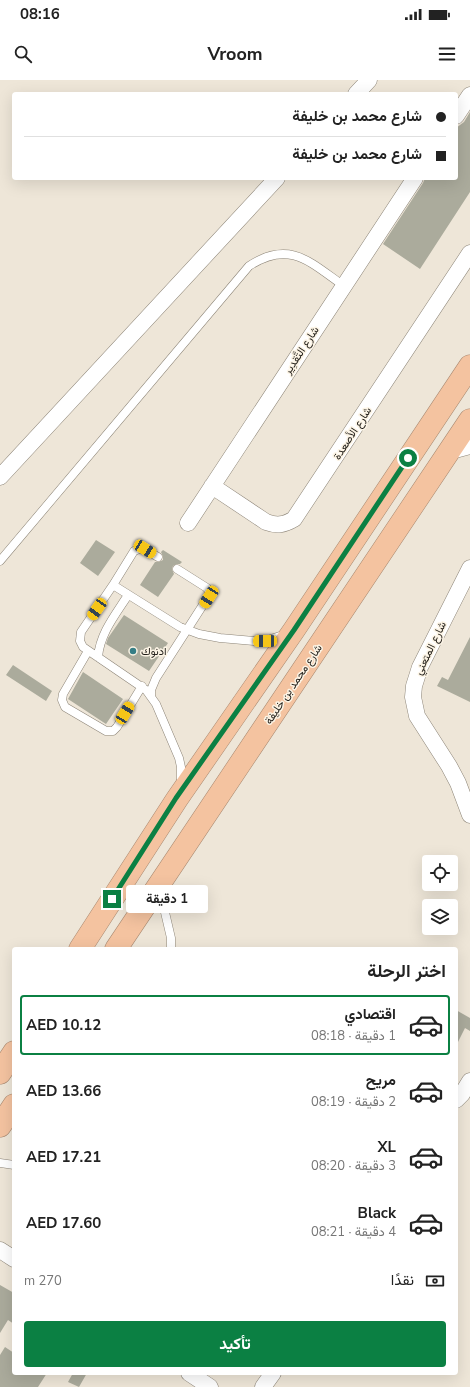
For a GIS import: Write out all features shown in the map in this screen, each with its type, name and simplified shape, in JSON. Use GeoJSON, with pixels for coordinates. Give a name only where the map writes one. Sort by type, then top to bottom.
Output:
{"type":"FeatureCollection","features":[{"type":"Feature","properties":{"kind":"highway"},"geometry":{"type":"LineString","coordinates":[[81,947],[176,798],[294,630],[470,366]]}},
{"type":"Feature","properties":{"kind":"highway","name":"شارع محمد بن خليفة"},"geometry":{"type":"LineString","coordinates":[[117,947],[470,420]]}},
{"type":"Feature","properties":{"kind":"highway"},"geometry":{"type":"LineString","coordinates":[[0,1073],[12,1055]]}},
{"type":"Feature","properties":{"kind":"highway"},"geometry":{"type":"LineString","coordinates":[[0,1126],[12,1108]]}},
{"type":"Feature","properties":{"kind":"street"},"geometry":{"type":"LineString","coordinates":[[358,92],[369,80]]}},
{"type":"Feature","properties":{"kind":"street"},"geometry":{"type":"LineString","coordinates":[[458,113],[470,95]]}},
{"type":"Feature","properties":{"kind":"street"},"geometry":{"type":"LineString","coordinates":[[0,477],[275,180]]}},
{"type":"Feature","properties":{"kind":"street","name":"شارع التَّقدِير"},"geometry":{"type":"LineString","coordinates":[[188,523],[414,180]]}},
{"type":"Feature","properties":{"kind":"street","name":"شارع الأصعدة"},"geometry":{"type":"LineString","coordinates":[[212,486],[266,522],[280,525],[288,523],[294,519],[465,270],[470,253]]}},
{"type":"Feature","properties":{"kind":"street"},"geometry":{"type":"LineString","coordinates":[[448,454],[455,450],[470,446]]}},
{"type":"Feature","properties":{"kind":"street","name":"شارع المتعني"},"geometry":{"type":"LineString","coordinates":[[470,568],[418,672],[413,697],[417,716],[449,766],[458,783],[470,815]]}},
{"type":"Feature","properties":{"kind":"street"},"geometry":{"type":"LineString","coordinates":[[458,1098],[470,1081]]}},
{"type":"Feature","properties":{"kind":"street"},"geometry":{"type":"LineString","coordinates":[[0,1250],[12,1258]]}},
{"type":"Feature","properties":{"kind":"street"},"geometry":{"type":"LineString","coordinates":[[192,1375],[210,1387]]}},
{"type":"Feature","properties":{"kind":"street"},"geometry":{"type":"LineString","coordinates":[[263,1387],[271,1375]]}},
{"type":"Feature","properties":{"kind":"lane"},"geometry":{"type":"LineString","coordinates":[[0,562],[249,266],[267,256],[288,254],[298,256],[308,260],[344,286]]}},
{"type":"Feature","properties":{"kind":"lane"},"geometry":{"type":"LineString","coordinates":[[158,557],[142,548],[136,549],[80,632],[79,637],[81,645],[142,686],[156,704],[179,758],[181,767],[181,784],[176,798]]}},
{"type":"Feature","properties":{"kind":"lane"},"geometry":{"type":"LineString","coordinates":[[151,696],[151,690],[156,678],[209,597],[209,591],[204,585],[177,569]]}},
{"type":"Feature","properties":{"kind":"lane"},"geometry":{"type":"LineString","coordinates":[[113,585],[180,627],[210,636],[265,641],[294,630]]}},
{"type":"Feature","properties":{"kind":"lane"},"geometry":{"type":"LineString","coordinates":[[98,657],[100,641],[128,595]]}},
{"type":"Feature","properties":{"kind":"lane"},"geometry":{"type":"LineString","coordinates":[[88,651],[63,694],[62,700],[66,707],[106,731],[112,731],[117,727],[142,686]]}},
{"type":"Feature","properties":{"kind":"lane"},"geometry":{"type":"LineString","coordinates":[[158,885],[171,938],[171,947]]}},
{"type":"Feature","properties":{"kind":"lane"},"geometry":{"type":"LineString","coordinates":[[0,1163],[12,1165]]}},
{"type":"Feature","properties":{"kind":"building"},"geometry":{"type":"Polygon","coordinates":[[[470,112],[470,192],[420,269],[383,244],[424,180],[458,180],[458,126],[464,122],[470,112]]]}},
{"type":"Feature","properties":{"kind":"building"},"geometry":{"type":"Polygon","coordinates":[[[96,540],[115,552],[98,576],[80,563],[96,540]]]}},
{"type":"Feature","properties":{"kind":"building"},"geometry":{"type":"Polygon","coordinates":[[[163,550],[182,562],[173,566],[172,569],[174,574],[158,597],[140,585],[155,562],[163,560],[161,552],[163,550]]]}},
{"type":"Feature","properties":{"kind":"building"},"geometry":{"type":"Polygon","coordinates":[[[124,615],[168,643],[149,671],[106,644],[108,638],[124,615]]]}},
{"type":"Feature","properties":{"kind":"building"},"geometry":{"type":"Polygon","coordinates":[[[470,637],[470,702],[437,686],[442,677],[448,680],[470,637]]]}},
{"type":"Feature","properties":{"kind":"building"},"geometry":{"type":"Polygon","coordinates":[[[13,665],[52,691],[46,701],[6,675],[13,665]]]}},
{"type":"Feature","properties":{"kind":"building"},"geometry":{"type":"Polygon","coordinates":[[[83,672],[123,699],[106,724],[68,699],[83,672]]]}},
{"type":"Feature","properties":{"kind":"building"},"geometry":{"type":"Polygon","coordinates":[[[458,1011],[470,1018],[470,1031],[465,1028],[458,1042],[458,1011]]]}},
{"type":"Feature","properties":{"kind":"building"},"geometry":{"type":"Polygon","coordinates":[[[0,1285],[12,1292],[12,1323],[8,1320],[0,1333],[0,1285]]]}},
{"type":"Feature","properties":{"kind":"building"},"geometry":{"type":"Polygon","coordinates":[[[5,1347],[12,1352],[12,1375],[46,1375],[38,1387],[0,1387],[0,1355],[5,1347]]]}},
{"type":"Feature","properties":{"kind":"building"},"geometry":{"type":"Polygon","coordinates":[[[72,1375],[86,1375],[79,1387],[68,1382],[72,1375]]]}},
{"type":"Feature","properties":{"kind":"place","name":"ادنوك"},"geometry":{"type":"Point","coordinates":[133,651]}},
{"type":"Feature","properties":{"kind":"route"},"geometry":{"type":"LineString","coordinates":[[112,899],[176,798],[294,630],[408,458]]}}]}
